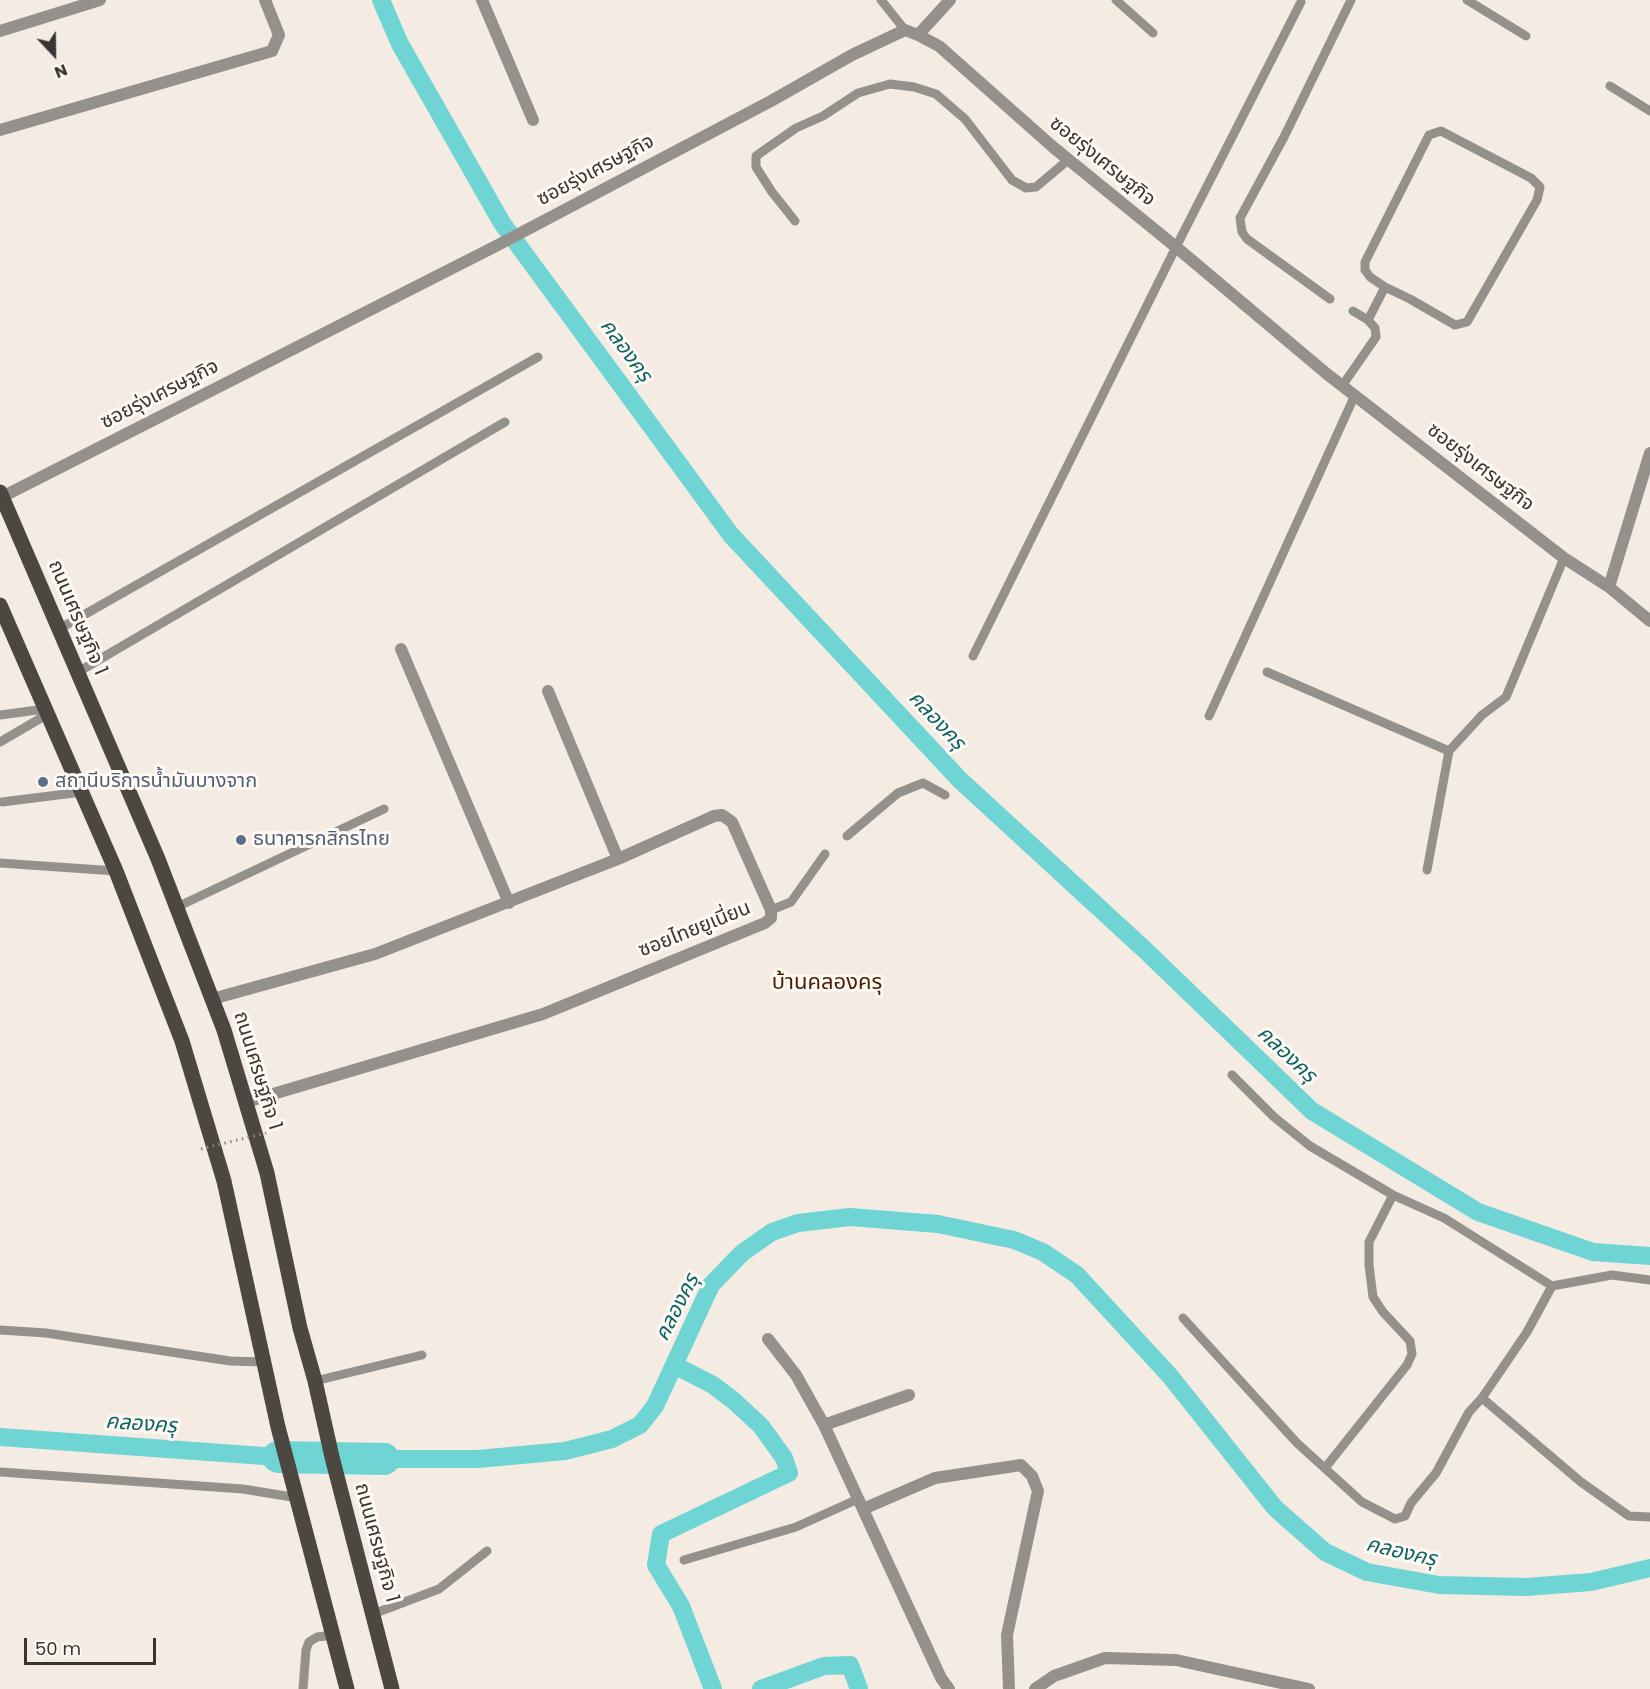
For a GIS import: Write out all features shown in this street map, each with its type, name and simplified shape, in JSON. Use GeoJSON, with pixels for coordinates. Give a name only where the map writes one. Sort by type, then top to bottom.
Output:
{"type":"FeatureCollection","features":[{"type":"Feature","properties":{"kind":"main road","name":"ถนนเศรษฐกิจ 1"},"geometry":{"type":"LineString","coordinates":[[1,495],[158,859],[224,1030],[267,1173],[300,1328],[392,1689]]}},
{"type":"Feature","properties":{"kind":"main road"},"geometry":{"type":"LineString","coordinates":[[0,605],[117,871],[182,1041],[224,1181],[280,1435],[347,1689]]}},
{"type":"Feature","properties":{"kind":"street"},"geometry":{"type":"LineString","coordinates":[[0,31],[99,0]]}},
{"type":"Feature","properties":{"kind":"street"},"geometry":{"type":"LineString","coordinates":[[0,130],[272,51],[279,35],[266,0]]}},
{"type":"Feature","properties":{"kind":"street"},"geometry":{"type":"LineString","coordinates":[[482,0],[533,120]]}},
{"type":"Feature","properties":{"kind":"street"},"geometry":{"type":"LineString","coordinates":[[918,35],[950,0]]}},
{"type":"Feature","properties":{"kind":"street","name":"ซอยรุ่งเศรษฐกิจ"},"geometry":{"type":"LineString","coordinates":[[1,495],[496,246],[771,101],[852,55],[905,30],[939,46],[1068,160],[1342,386],[1564,558],[1610,587],[1650,621]]}},
{"type":"Feature","properties":{"kind":"street"},"geometry":{"type":"LineString","coordinates":[[1610,587],[1650,453]]}},
{"type":"Feature","properties":{"kind":"street"},"geometry":{"type":"LineString","coordinates":[[401,649],[509,903]]}},
{"type":"Feature","properties":{"kind":"street"},"geometry":{"type":"LineString","coordinates":[[549,691],[618,859]]}},
{"type":"Feature","properties":{"kind":"street","name":"ซอยไทยยูเนี่ยน"},"geometry":{"type":"LineString","coordinates":[[212,999],[375,954],[618,859],[714,816],[722,815],[732,822],[771,910],[771,918],[765,923],[543,1014],[246,1102]]}},
{"type":"Feature","properties":{"kind":"street"},"geometry":{"type":"LineString","coordinates":[[768,1339],[796,1375],[824,1425],[941,1678],[949,1689]]}},
{"type":"Feature","properties":{"kind":"street"},"geometry":{"type":"LineString","coordinates":[[824,1425],[909,1395]]}},
{"type":"Feature","properties":{"kind":"street"},"geometry":{"type":"LineString","coordinates":[[861,1504],[935,1478],[1021,1465],[1032,1476],[1038,1491],[1007,1635],[1009,1689]]}},
{"type":"Feature","properties":{"kind":"street"},"geometry":{"type":"LineString","coordinates":[[1035,1689],[1054,1676],[1105,1658],[1176,1660],[1309,1689]]}},
{"type":"Feature","properties":{"kind":"lane"},"geometry":{"type":"LineString","coordinates":[[881,0],[905,30]]}},
{"type":"Feature","properties":{"kind":"lane"},"geometry":{"type":"LineString","coordinates":[[1116,0],[1153,33]]}},
{"type":"Feature","properties":{"kind":"lane"},"geometry":{"type":"LineString","coordinates":[[1330,299],[1247,239],[1242,232],[1240,218],[1284,137],[1351,0]]}},
{"type":"Feature","properties":{"kind":"lane"},"geometry":{"type":"LineString","coordinates":[[1467,0],[1526,36]]}},
{"type":"Feature","properties":{"kind":"lane"},"geometry":{"type":"LineString","coordinates":[[974,656],[1176,247],[1301,2]]}},
{"type":"Feature","properties":{"kind":"lane"},"geometry":{"type":"LineString","coordinates":[[795,221],[756,167],[756,156],[796,128],[823,116],[858,93],[890,84],[914,87],[936,94],[965,119],[1012,180],[1026,188],[1036,187],[1068,160]]}},
{"type":"Feature","properties":{"kind":"lane"},"geometry":{"type":"LineString","coordinates":[[1610,86],[1650,111]]}},
{"type":"Feature","properties":{"kind":"lane"},"geometry":{"type":"LineString","coordinates":[[1441,131],[1531,178],[1540,187],[1537,200],[1467,322],[1455,325],[1384,287],[1370,278],[1365,270],[1365,262],[1429,135],[1441,131]]}},
{"type":"Feature","properties":{"kind":"lane"},"geometry":{"type":"LineString","coordinates":[[1368,320],[1384,287]]}},
{"type":"Feature","properties":{"kind":"lane"},"geometry":{"type":"LineString","coordinates":[[1342,386],[1376,337],[1375,328],[1368,320],[1353,311]]}},
{"type":"Feature","properties":{"kind":"lane"},"geometry":{"type":"LineString","coordinates":[[59,629],[538,357]]}},
{"type":"Feature","properties":{"kind":"lane"},"geometry":{"type":"LineString","coordinates":[[1209,716],[1355,395]]}},
{"type":"Feature","properties":{"kind":"lane"},"geometry":{"type":"LineString","coordinates":[[78,672],[505,423]]}},
{"type":"Feature","properties":{"kind":"lane"},"geometry":{"type":"LineString","coordinates":[[1426,870],[1449,751],[1482,715],[1506,697],[1564,558]]}},
{"type":"Feature","properties":{"kind":"lane"},"geometry":{"type":"LineString","coordinates":[[1267,672],[1449,751]]}},
{"type":"Feature","properties":{"kind":"lane"},"geometry":{"type":"LineString","coordinates":[[0,714],[46,711]]}},
{"type":"Feature","properties":{"kind":"lane"},"geometry":{"type":"LineString","coordinates":[[0,742],[46,711]]}},
{"type":"Feature","properties":{"kind":"lane"},"geometry":{"type":"LineString","coordinates":[[847,836],[898,793],[923,783],[945,795]]}},
{"type":"Feature","properties":{"kind":"lane"},"geometry":{"type":"LineString","coordinates":[[2,802],[82,792]]}},
{"type":"Feature","properties":{"kind":"lane"},"geometry":{"type":"LineString","coordinates":[[177,907],[384,809]]}},
{"type":"Feature","properties":{"kind":"lane"},"geometry":{"type":"LineString","coordinates":[[771,910],[791,902],[825,854]]}},
{"type":"Feature","properties":{"kind":"lane"},"geometry":{"type":"LineString","coordinates":[[0,863],[117,871]]}},
{"type":"Feature","properties":{"kind":"lane"},"geometry":{"type":"LineString","coordinates":[[1232,1075],[1274,1117],[1310,1146],[1393,1195],[1444,1218],[1552,1286],[1612,1275],[1650,1280]]}},
{"type":"Feature","properties":{"kind":"lane"},"geometry":{"type":"LineString","coordinates":[[1325,1468],[1407,1365],[1412,1354],[1410,1341],[1383,1312],[1373,1297],[1369,1266],[1370,1242],[1393,1195]]}},
{"type":"Feature","properties":{"kind":"lane"},"geometry":{"type":"LineString","coordinates":[[1183,1318],[1297,1443],[1362,1502],[1395,1519],[1405,1516],[1411,1503],[1436,1473],[1469,1412],[1482,1398],[1527,1332],[1552,1286]]}},
{"type":"Feature","properties":{"kind":"lane"},"geometry":{"type":"LineString","coordinates":[[0,1330],[46,1333],[230,1362],[263,1362]]}},
{"type":"Feature","properties":{"kind":"lane"},"geometry":{"type":"LineString","coordinates":[[315,1381],[422,1355]]}},
{"type":"Feature","properties":{"kind":"lane"},"geometry":{"type":"LineString","coordinates":[[1482,1398],[1581,1482],[1629,1516],[1650,1517]]}},
{"type":"Feature","properties":{"kind":"lane"},"geometry":{"type":"LineString","coordinates":[[0,1472],[297,1494]]}},
{"type":"Feature","properties":{"kind":"lane"},"geometry":{"type":"LineString","coordinates":[[684,1560],[796,1527],[861,1504]]}},
{"type":"Feature","properties":{"kind":"lane"},"geometry":{"type":"LineString","coordinates":[[373,1614],[439,1588],[487,1551]]}},
{"type":"Feature","properties":{"kind":"lane"},"geometry":{"type":"LineString","coordinates":[[303,1689],[309,1642],[317,1637],[334,1635]]}},
{"type":"Feature","properties":{"kind":"path"},"geometry":{"type":"LineString","coordinates":[[201,1149],[266,1133]]}},
{"type":"Feature","properties":{"kind":"waterway","name":"คลองครุ"},"geometry":{"type":"LineString","coordinates":[[381,0],[400,44],[502,223],[731,535],[960,780],[1145,950],[1312,1111],[1478,1212],[1593,1252],[1650,1256]]}},
{"type":"Feature","properties":{"kind":"waterway","name":"คลองครุ"},"geometry":{"type":"LineString","coordinates":[[384,1459],[478,1459],[565,1451],[612,1439],[640,1425],[655,1406],[711,1285],[742,1253],[772,1232],[798,1223],[850,1217],[938,1224],[1014,1240],[1043,1252],[1077,1275],[1170,1376],[1275,1508],[1325,1552],[1367,1572],[1439,1585],[1526,1587],[1591,1582],[1650,1568]]}},
{"type":"Feature","properties":{"kind":"waterway"},"geometry":{"type":"LineString","coordinates":[[674,1365],[713,1385],[761,1426],[784,1458],[789,1473],[661,1534],[656,1565],[681,1606],[713,1689]]}},
{"type":"Feature","properties":{"kind":"waterway","name":"คลองครุ"},"geometry":{"type":"LineString","coordinates":[[0,1437],[278,1457]]}},
{"type":"Feature","properties":{"kind":"waterway"},"geometry":{"type":"LineString","coordinates":[[278,1457],[384,1459]]}},
{"type":"Feature","properties":{"kind":"waterway"},"geometry":{"type":"LineString","coordinates":[[761,1689],[824,1666],[850,1665],[859,1689]]}},
{"type":"Feature","properties":{"kind":"place","name":"สถานีบริการน้ำมันบางจาก"},"geometry":{"type":"Point","coordinates":[43,782]}},
{"type":"Feature","properties":{"kind":"place","name":"ธนาคารกสิกรไทย"},"geometry":{"type":"Point","coordinates":[241,840]}},
{"type":"Feature","properties":{"kind":"district","name":"บ้านคลองครุ"},"geometry":{"type":"Point","coordinates":[827,983]}}]}
